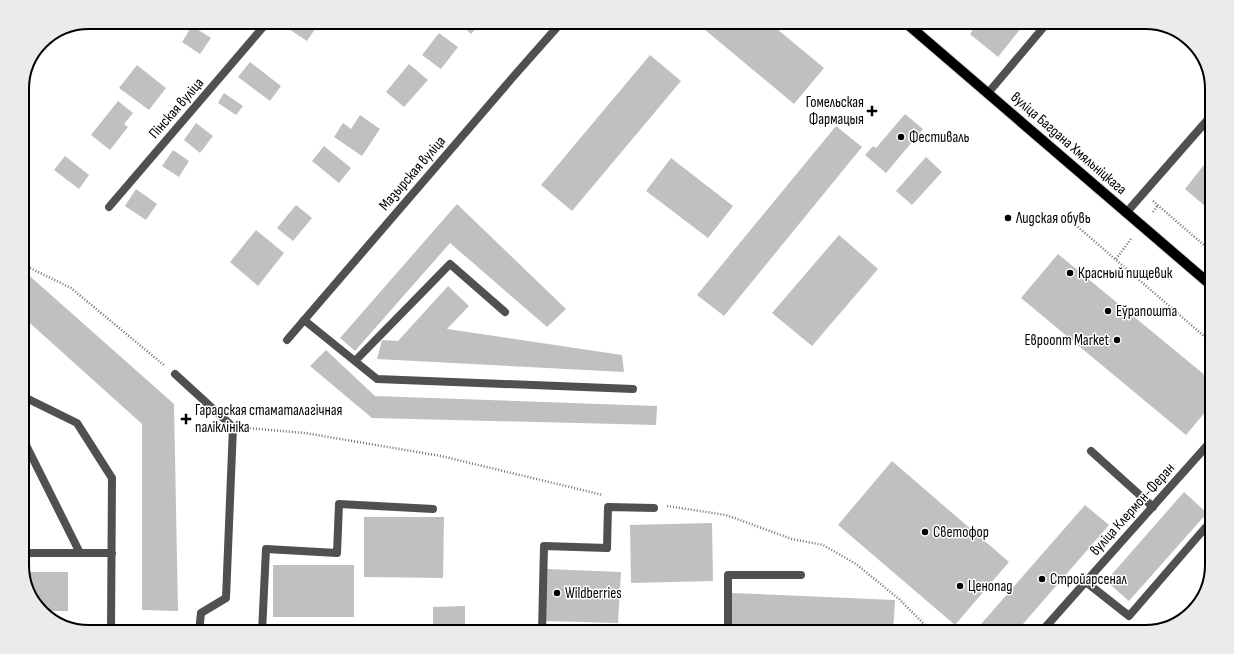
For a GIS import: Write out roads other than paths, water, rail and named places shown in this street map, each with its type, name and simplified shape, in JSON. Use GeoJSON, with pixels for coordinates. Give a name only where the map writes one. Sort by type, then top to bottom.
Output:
{"type":"FeatureCollection","features":[{"type":"Feature","properties":{"kind":"main road","name":"вуліца Багдана Хмяльніцкага"},"geometry":{"type":"LineString","coordinates":[[913,29],[1205,280]]}},
{"type":"Feature","properties":{"kind":"street","name":"Пінская вуліца"},"geometry":{"type":"LineString","coordinates":[[109,207],[261,29]]}},
{"type":"Feature","properties":{"kind":"street","name":"Мазырская вуліца"},"geometry":{"type":"LineString","coordinates":[[287,340],[512,77],[555,29]]}},
{"type":"Feature","properties":{"kind":"street"},"geometry":{"type":"LineString","coordinates":[[988,93],[1042,29]]}},
{"type":"Feature","properties":{"kind":"street"},"geometry":{"type":"LineString","coordinates":[[1126,213],[1204,125]]}},
{"type":"Feature","properties":{"kind":"street"},"geometry":{"type":"LineString","coordinates":[[355,361],[450,264],[505,312]]}},
{"type":"Feature","properties":{"kind":"street"},"geometry":{"type":"LineString","coordinates":[[304,320],[377,378],[633,389]]}},
{"type":"Feature","properties":{"kind":"street"},"geometry":{"type":"LineString","coordinates":[[175,374],[233,427],[226,598],[201,613],[200,625]]}},
{"type":"Feature","properties":{"kind":"street"},"geometry":{"type":"LineString","coordinates":[[29,399],[77,423],[112,478],[112,625]]}},
{"type":"Feature","properties":{"kind":"street","name":"вуліца Клермон-Феран"},"geometry":{"type":"LineString","coordinates":[[1047,625],[1205,448]]}},
{"type":"Feature","properties":{"kind":"street"},"geometry":{"type":"LineString","coordinates":[[29,451],[80,553]]}},
{"type":"Feature","properties":{"kind":"street"},"geometry":{"type":"LineString","coordinates":[[1091,451],[1153,507]]}},
{"type":"Feature","properties":{"kind":"street"},"geometry":{"type":"LineString","coordinates":[[262,625],[266,549],[337,553],[339,504],[433,509]]}},
{"type":"Feature","properties":{"kind":"street"},"geometry":{"type":"LineString","coordinates":[[542,625],[544,546],[607,548],[608,507],[654,508]]}},
{"type":"Feature","properties":{"kind":"street"},"geometry":{"type":"LineString","coordinates":[[1086,582],[1129,616],[1205,528]]}},
{"type":"Feature","properties":{"kind":"street"},"geometry":{"type":"LineString","coordinates":[[29,553],[112,552]]}},
{"type":"Feature","properties":{"kind":"street"},"geometry":{"type":"LineString","coordinates":[[728,625],[728,575],[800,575]]}},
{"type":"Feature","properties":{"kind":"place","name":"Гомельская Фармацыя"},"geometry":{"type":"Point","coordinates":[872,111]}},
{"type":"Feature","properties":{"kind":"place","name":"Фестиваль"},"geometry":{"type":"Point","coordinates":[901,137]}},
{"type":"Feature","properties":{"kind":"place","name":"Лидская обувь"},"geometry":{"type":"Point","coordinates":[1008,218]}},
{"type":"Feature","properties":{"kind":"place","name":"Красный пищевик"},"geometry":{"type":"Point","coordinates":[1070,273]}},
{"type":"Feature","properties":{"kind":"place","name":"Еўрапошта"},"geometry":{"type":"Point","coordinates":[1108,311]}},
{"type":"Feature","properties":{"kind":"place","name":"Евроопт Market"},"geometry":{"type":"Point","coordinates":[1117,340]}},
{"type":"Feature","properties":{"kind":"place","name":"Гарадская стаматалагічная паліклініка"},"geometry":{"type":"Point","coordinates":[186,419]}},
{"type":"Feature","properties":{"kind":"place","name":"Светофор"},"geometry":{"type":"Point","coordinates":[925,532]}},
{"type":"Feature","properties":{"kind":"place","name":"Стройарсенал"},"geometry":{"type":"Point","coordinates":[1042,579]}},
{"type":"Feature","properties":{"kind":"place","name":"Ценопад"},"geometry":{"type":"Point","coordinates":[960,586]}},
{"type":"Feature","properties":{"kind":"place","name":"Wildberries"},"geometry":{"type":"Point","coordinates":[557,593]}}]}
